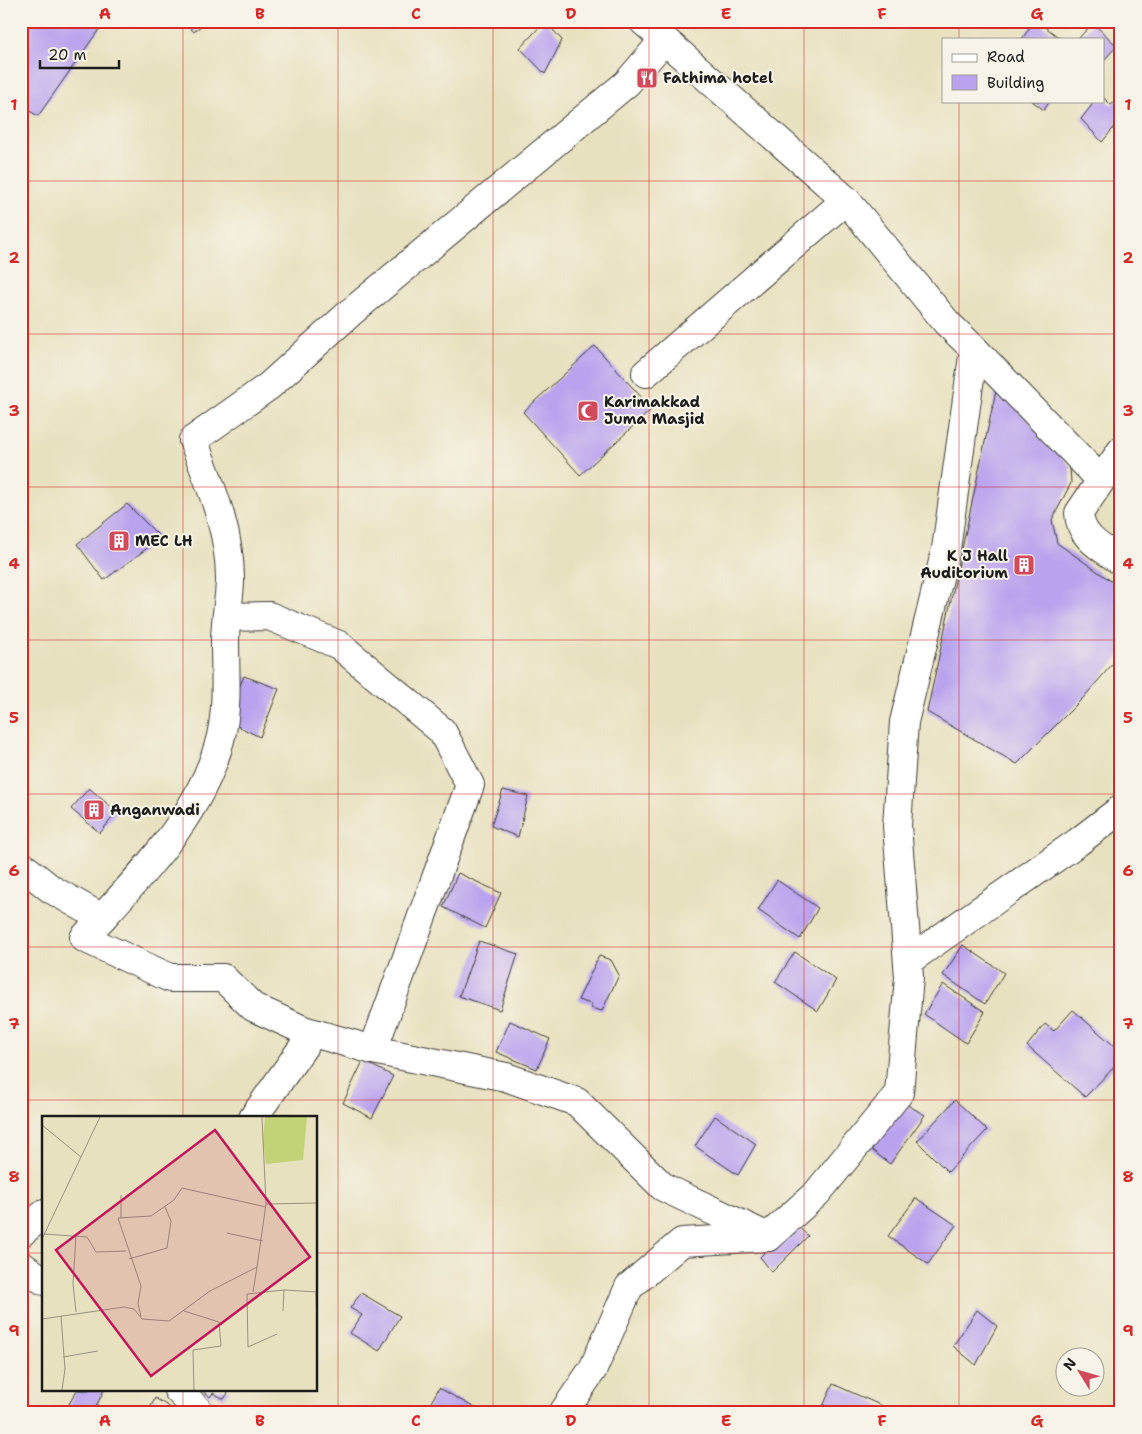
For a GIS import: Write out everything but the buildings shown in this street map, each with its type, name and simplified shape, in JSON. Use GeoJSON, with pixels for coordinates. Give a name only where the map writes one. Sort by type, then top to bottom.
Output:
{"type":"FeatureCollection","features":[{"type":"Feature","properties":{"kind":"street"},"geometry":{"type":"LineString","coordinates":[[768,1237],[663,1187],[577,1102],[506,1077],[373,1050],[313,1033],[253,1007],[223,978],[170,978],[84,938],[173,837],[206,779],[221,736],[228,680],[225,641],[230,580],[226,538],[193,440],[269,386],[350,313],[627,82],[651,27],[846,200],[947,323],[1100,479]]}},
{"type":"Feature","properties":{"kind":"street"},"geometry":{"type":"LineString","coordinates":[[646,373],[846,200]]}},
{"type":"Feature","properties":{"kind":"street"},"geometry":{"type":"LineString","coordinates":[[564,1413],[593,1369],[628,1287],[682,1242],[768,1237],[817,1193],[899,1093],[909,977],[897,826],[904,722],[946,549],[974,349]]}},
{"type":"Feature","properties":{"kind":"street"},"geometry":{"type":"LineString","coordinates":[[1121,451],[1078,513],[1079,525],[1090,539],[1121,561]]}},
{"type":"Feature","properties":{"kind":"street"},"geometry":{"type":"LineString","coordinates":[[227,617],[269,616],[339,645],[442,731],[470,784],[373,1050]]}},
{"type":"Feature","properties":{"kind":"street"},"geometry":{"type":"LineString","coordinates":[[908,961],[1078,842],[1121,809]]}},
{"type":"Feature","properties":{"kind":"street"},"geometry":{"type":"LineString","coordinates":[[21,864],[51,889],[102,918]]}},
{"type":"Feature","properties":{"kind":"street"},"geometry":{"type":"LineString","coordinates":[[254,1116],[313,1033]]}},
{"type":"Feature","properties":{"kind":"street"},"geometry":{"type":"LineString","coordinates":[[21,1234],[42,1216]]}},
{"type":"Feature","properties":{"kind":"street"},"geometry":{"type":"LineString","coordinates":[[21,1265],[42,1280]]}},
{"type":"Feature","properties":{"kind":"street"},"geometry":{"type":"LineString","coordinates":[[180,1392],[201,1413]]}},
{"type":"Feature","properties":{"kind":"place","name":"Fathima hotel"},"geometry":{"type":"Point","coordinates":[647,78]}},
{"type":"Feature","properties":{"kind":"place","name":"Karimakkad Juma Masjid"},"geometry":{"type":"Point","coordinates":[588,411]}},
{"type":"Feature","properties":{"kind":"place","name":"MEC LH"},"geometry":{"type":"Point","coordinates":[119,541]}},
{"type":"Feature","properties":{"kind":"place","name":"K J Hall Auditorium"},"geometry":{"type":"Point","coordinates":[1024,565]}},
{"type":"Feature","properties":{"kind":"place","name":"Anganwadi"},"geometry":{"type":"Point","coordinates":[94,810]}}]}
